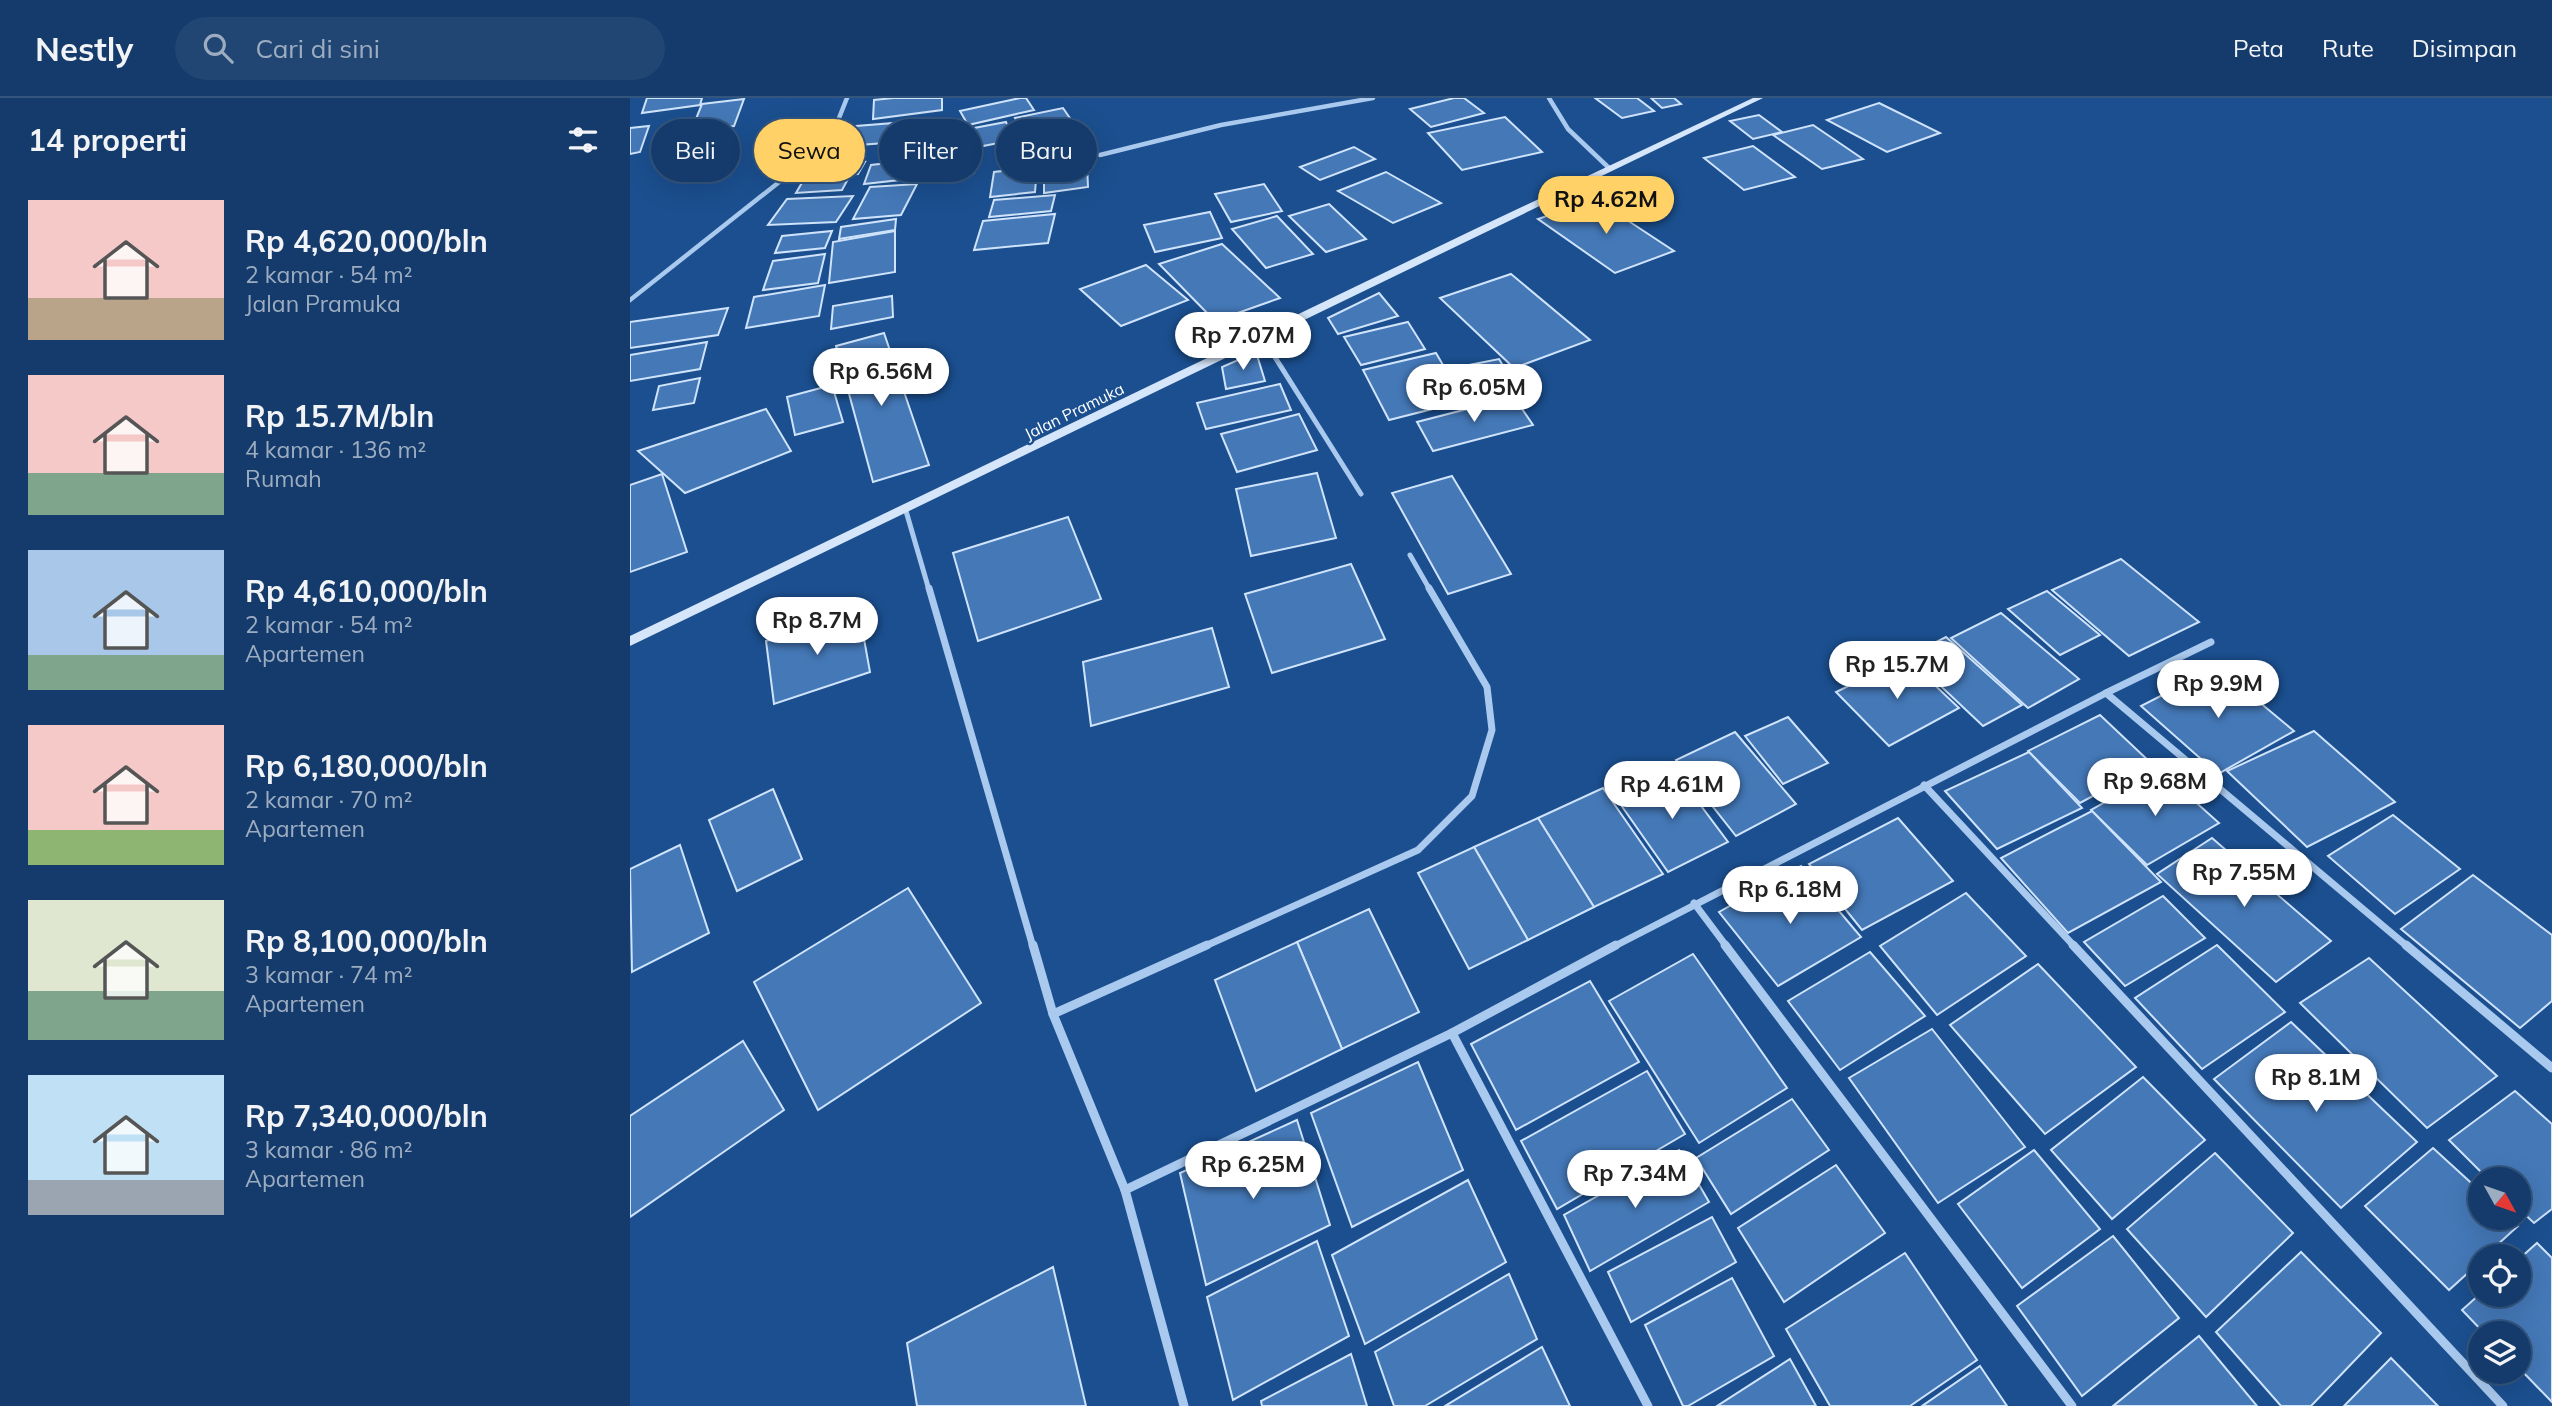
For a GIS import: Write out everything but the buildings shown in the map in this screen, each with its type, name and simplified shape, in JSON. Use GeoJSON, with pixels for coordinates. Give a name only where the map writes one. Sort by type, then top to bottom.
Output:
{"type":"FeatureCollection","features":[{"type":"Feature","properties":{"kind":"street"},"geometry":{"type":"LineString","coordinates":[[630,300],[812,156],[837,123],[847,98]]}},
{"type":"Feature","properties":{"kind":"street"},"geometry":{"type":"LineString","coordinates":[[1100,155],[1221,125],[1373,98]]}},
{"type":"Feature","properties":{"kind":"street"},"geometry":{"type":"LineString","coordinates":[[1549,98],[1567,130],[1609,168]]}},
{"type":"Feature","properties":{"kind":"street","name":"Jalan Pramuka"},"geometry":{"type":"LineString","coordinates":[[630,641],[906,511],[1261,335],[1759,98]]}},
{"type":"Feature","properties":{"kind":"street"},"geometry":{"type":"LineString","coordinates":[[1261,335],[1361,495]]}},
{"type":"Feature","properties":{"kind":"street"},"geometry":{"type":"LineString","coordinates":[[906,511],[1053,1014],[1125,1190],[1184,1406]]}},
{"type":"Feature","properties":{"kind":"street"},"geometry":{"type":"LineString","coordinates":[[1053,1014],[1418,850],[1472,796],[1492,730],[1487,687],[1410,555]]}},
{"type":"Feature","properties":{"kind":"street"},"geometry":{"type":"LineString","coordinates":[[1125,1190],[1452,1033],[1694,903],[2211,642]]}},
{"type":"Feature","properties":{"kind":"street"},"geometry":{"type":"LineString","coordinates":[[2106,693],[2552,1068]]}},
{"type":"Feature","properties":{"kind":"street"},"geometry":{"type":"LineString","coordinates":[[1924,785],[2503,1406]]}},
{"type":"Feature","properties":{"kind":"street"},"geometry":{"type":"LineString","coordinates":[[1694,903],[2072,1406]]}},
{"type":"Feature","properties":{"kind":"street"},"geometry":{"type":"LineString","coordinates":[[1452,1033],[1648,1406]]}}]}
